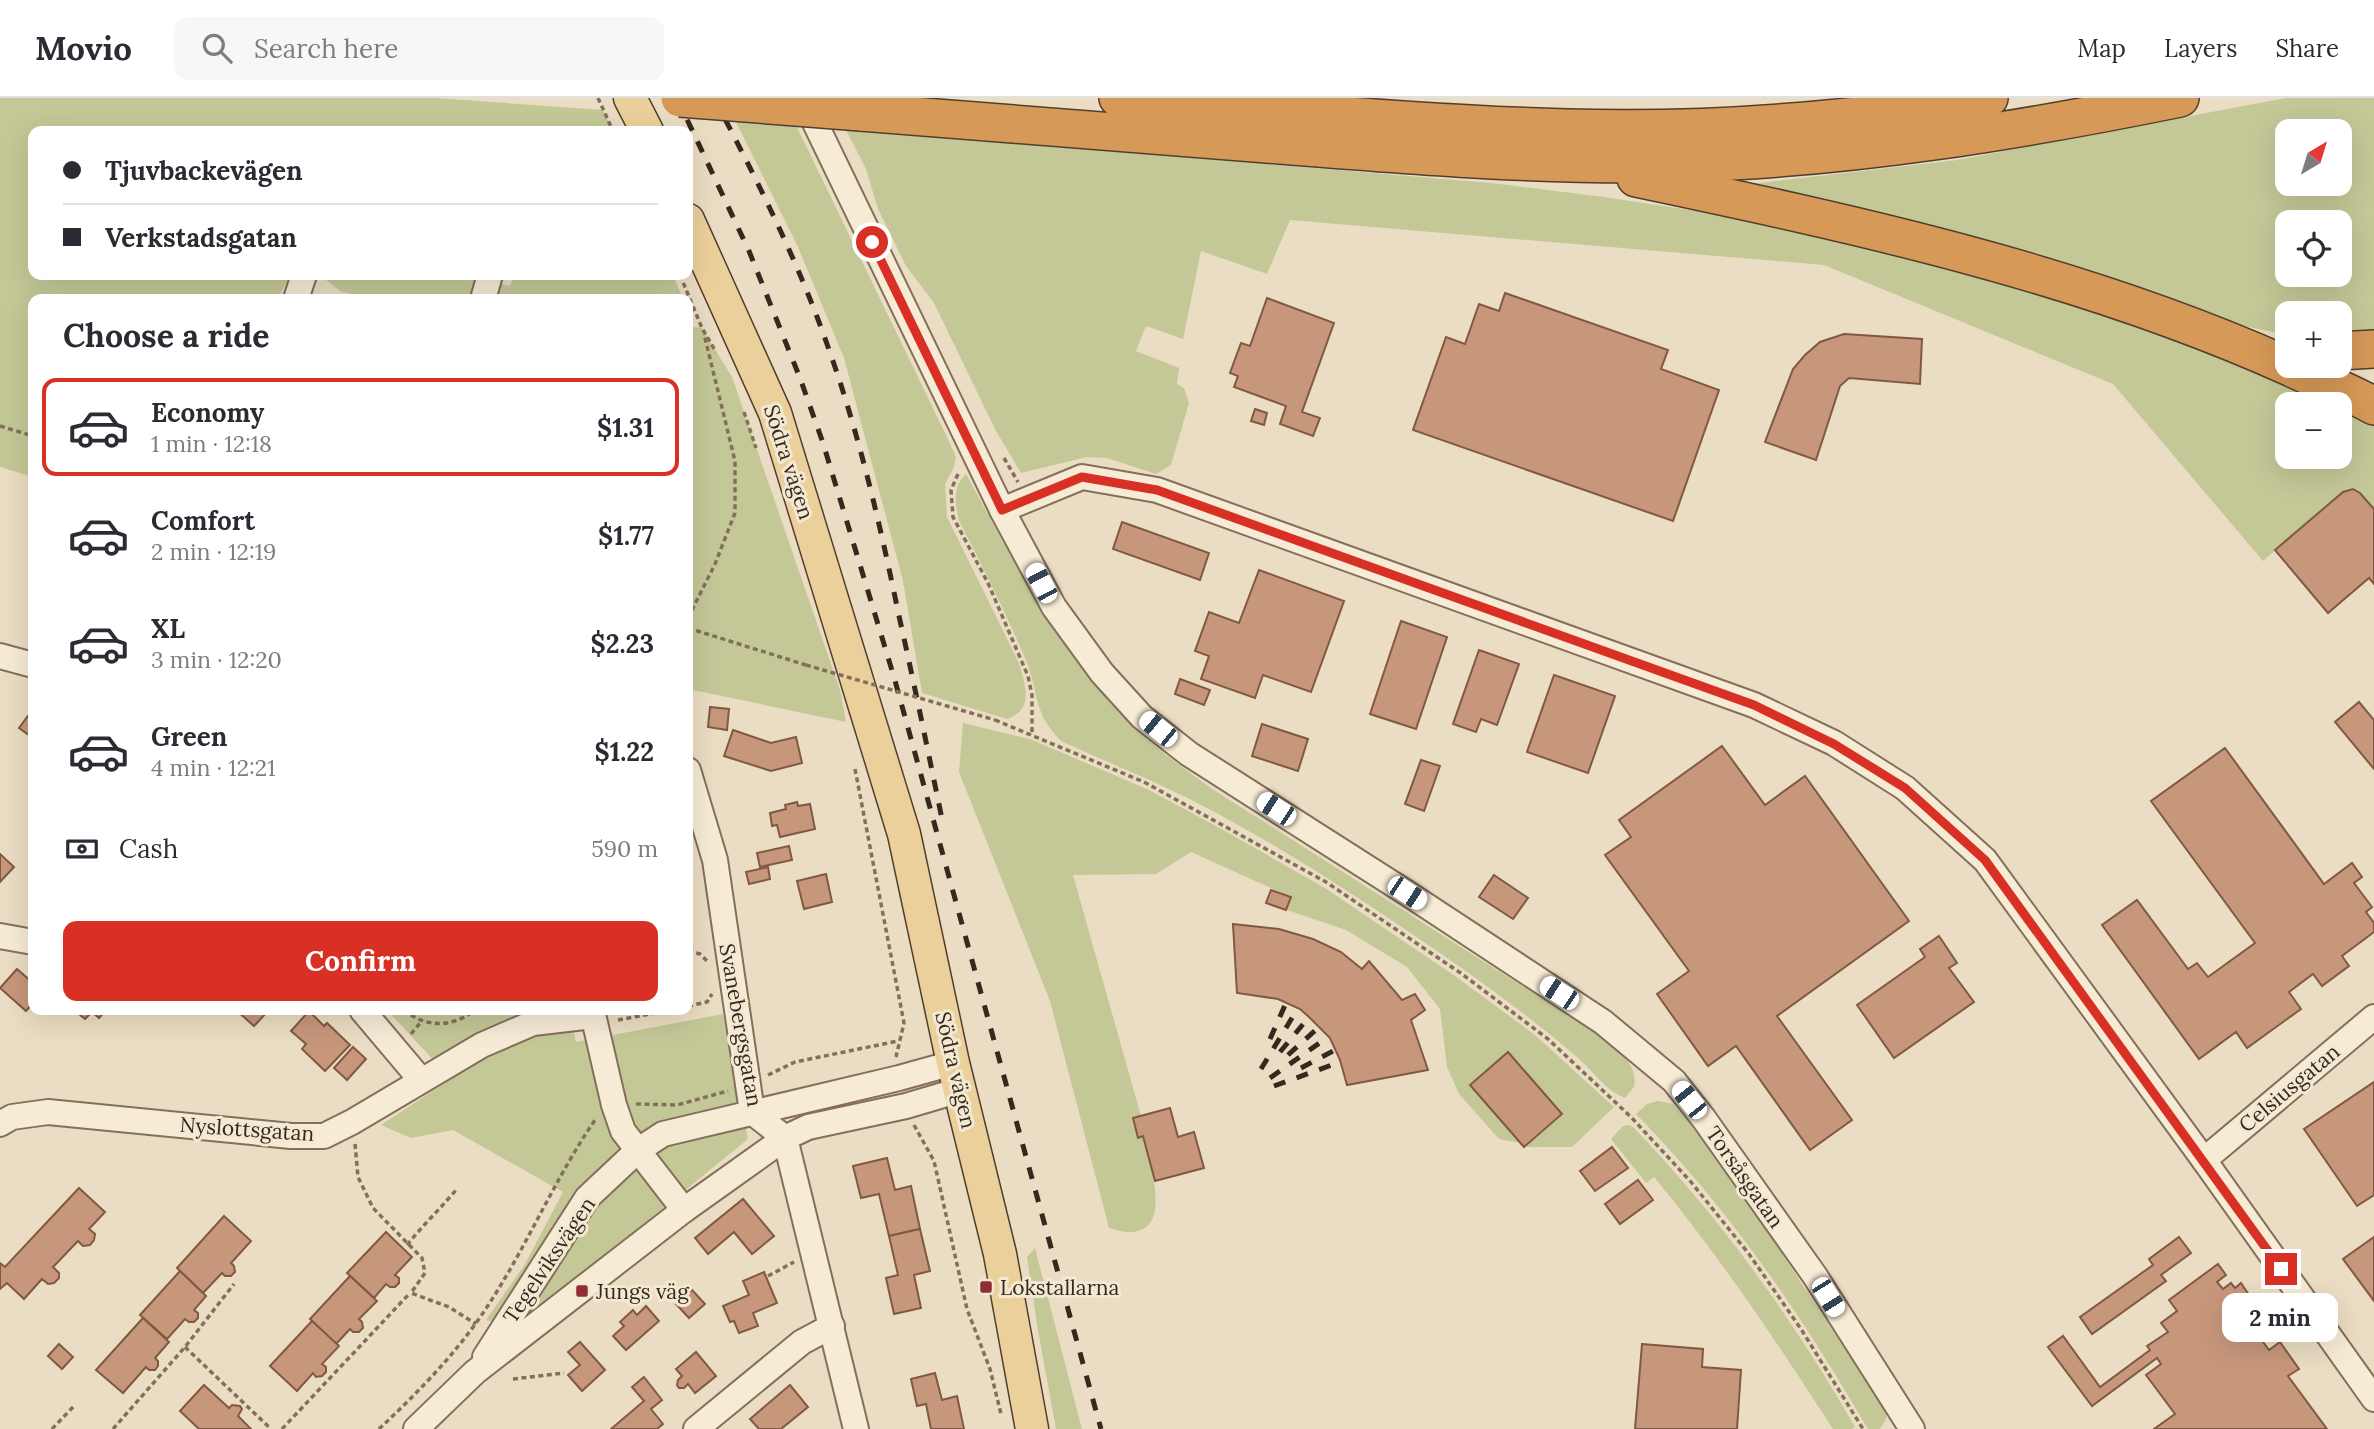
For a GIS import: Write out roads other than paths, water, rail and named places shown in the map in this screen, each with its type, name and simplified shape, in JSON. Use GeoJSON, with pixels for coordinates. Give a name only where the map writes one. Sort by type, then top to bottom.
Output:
{"type":"FeatureCollection","features":[{"type":"Feature","properties":{"kind":"highway"},"geometry":{"type":"LineString","coordinates":[[680,98],[1369,152],[1563,163],[1686,163],[1909,146],[2082,118],[2180,98]]}},
{"type":"Feature","properties":{"kind":"highway"},"geometry":{"type":"LineString","coordinates":[[1118,98],[1486,125],[1569,128],[1686,128],[1781,124],[1989,98]]}},
{"type":"Feature","properties":{"kind":"highway"},"geometry":{"type":"LineString","coordinates":[[1686,128],[1832,98]]}},
{"type":"Feature","properties":{"kind":"highway"},"geometry":{"type":"LineString","coordinates":[[1563,163],[1847,223],[2121,301],[2232,341],[2374,405]]}},
{"type":"Feature","properties":{"kind":"highway"},"geometry":{"type":"LineString","coordinates":[[2232,341],[2275,346]]}},
{"type":"Feature","properties":{"kind":"highway"},"geometry":{"type":"LineString","coordinates":[[2352,350],[2374,349]]}},
{"type":"Feature","properties":{"kind":"main road"},"geometry":{"type":"LineString","coordinates":[[630,98],[644,126]]}},
{"type":"Feature","properties":{"kind":"main road","name":"Södra vägen"},"geometry":{"type":"LineString","coordinates":[[693,241],[775,413],[867,714],[883,831],[946,1079],[1000,1254],[1032,1429]]}},
{"type":"Feature","properties":{"kind":"main road","name":"Södra vägen"},"geometry":{"type":"LineString","coordinates":[[946,1079],[1012,1423]]}},
{"type":"Feature","properties":{"kind":"street","name":"Torsåsgatan"},"geometry":{"type":"LineString","coordinates":[[803,98],[1002,510],[1054,607],[1102,673],[1142,717],[1189,754],[1602,1022],[1674,1082],[1704,1119],[1815,1276],[1912,1429]]}},
{"type":"Feature","properties":{"kind":"street"},"geometry":{"type":"LineString","coordinates":[[1002,510],[1082,477],[1157,490],[1754,705],[1834,744],[1905,788],[1985,860],[2374,1399]]}},
{"type":"Feature","properties":{"kind":"street"},"geometry":{"type":"LineString","coordinates":[[0,656],[28,664]]}},
{"type":"Feature","properties":{"kind":"street","name":"Svanebergsgatan"},"geometry":{"type":"LineString","coordinates":[[693,787],[715,860],[752,1112],[785,1138]]}},
{"type":"Feature","properties":{"kind":"street"},"geometry":{"type":"LineString","coordinates":[[0,936],[28,941]]}},
{"type":"Feature","properties":{"kind":"street"},"geometry":{"type":"LineString","coordinates":[[366,1015],[421,1080]]}},
{"type":"Feature","properties":{"kind":"street"},"geometry":{"type":"LineString","coordinates":[[599,1016],[614,1105],[623,1131],[684,1210]]}},
{"type":"Feature","properties":{"kind":"street","name":"Nyslottsgatan"},"geometry":{"type":"LineString","coordinates":[[0,1124],[12,1117],[48,1112],[291,1136],[324,1136],[482,1045],[533,1023],[599,1016]]}},
{"type":"Feature","properties":{"kind":"street","name":"Celsiusgatan"},"geometry":{"type":"LineString","coordinates":[[2204,1160],[2374,1017]]}},
{"type":"Feature","properties":{"kind":"street","name":"Tegelviksvägen"},"geometry":{"type":"LineString","coordinates":[[475,1372],[587,1198],[637,1151],[663,1134],[899,1078],[946,1079]]}},
{"type":"Feature","properties":{"kind":"street","name":"Tegelviksvägen"},"geometry":{"type":"LineString","coordinates":[[416,1429],[475,1372],[684,1210],[785,1138],[808,1127],[906,1105],[946,1079]]}},
{"type":"Feature","properties":{"kind":"street"},"geometry":{"type":"LineString","coordinates":[[785,1138],[856,1429]]}},
{"type":"Feature","properties":{"kind":"street"},"geometry":{"type":"LineString","coordinates":[[696,1429],[802,1342],[832,1326]]}},
{"type":"Feature","properties":{"kind":"railway"},"geometry":{"type":"LineString","coordinates":[[677,98],[690,126]]}},
{"type":"Feature","properties":{"kind":"railway"},"geometry":{"type":"LineString","coordinates":[[714,98],[789,250],[839,377],[876,513],[942,819]]}},
{"type":"Feature","properties":{"kind":"railway"},"geometry":{"type":"LineString","coordinates":[[693,132],[749,251],[823,443],[894,677],[1101,1429]]}},
{"type":"Feature","properties":{"kind":"railway"},"geometry":{"type":"LineString","coordinates":[[1270,1039],[1286,1003]]}},
{"type":"Feature","properties":{"kind":"railway"},"geometry":{"type":"LineString","coordinates":[[1261,1069],[1298,1008]]}},
{"type":"Feature","properties":{"kind":"railway"},"geometry":{"type":"LineString","coordinates":[[1280,1052],[1309,1017]]}},
{"type":"Feature","properties":{"kind":"railway"},"geometry":{"type":"LineString","coordinates":[[1288,1055],[1319,1027]]}},
{"type":"Feature","properties":{"kind":"railway"},"geometry":{"type":"LineString","coordinates":[[1270,1078],[1328,1037]]}},
{"type":"Feature","properties":{"kind":"railway"},"geometry":{"type":"LineString","coordinates":[[1301,1068],[1335,1050]]}},
{"type":"Feature","properties":{"kind":"railway"},"geometry":{"type":"LineString","coordinates":[[1274,1086],[1340,1062]]}},
{"type":"Feature","properties":{"kind":"place","name":"Lokstallarna"},"geometry":{"type":"Point","coordinates":[986,1287]}},
{"type":"Feature","properties":{"kind":"place","name":"Jungs väg"},"geometry":{"type":"Point","coordinates":[582,1291]}}]}
